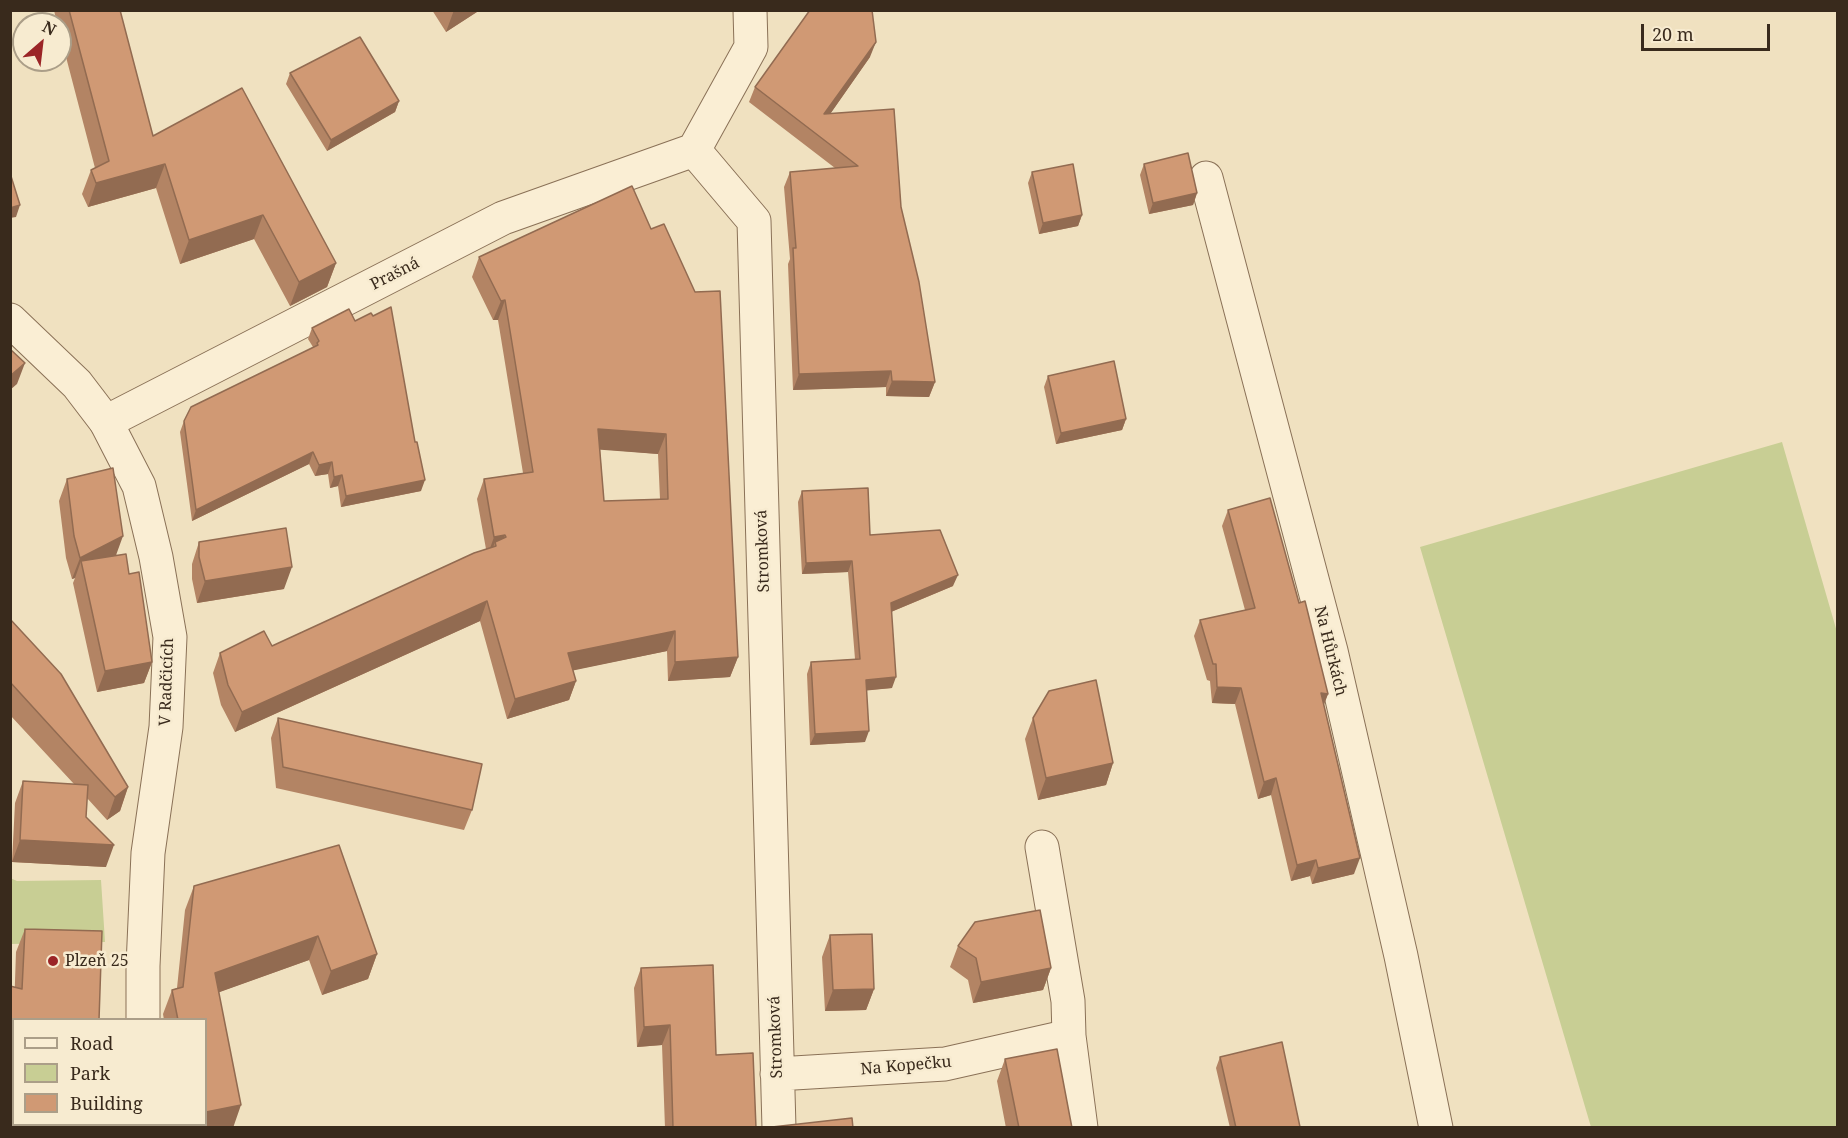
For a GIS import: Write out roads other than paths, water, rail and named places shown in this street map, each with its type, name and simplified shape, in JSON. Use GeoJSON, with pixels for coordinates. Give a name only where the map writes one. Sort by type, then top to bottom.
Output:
{"type":"FeatureCollection","features":[{"type":"Feature","properties":{"kind":"street"},"geometry":{"type":"LineString","coordinates":[[694,150],[751,47],[750,10]]}},
{"type":"Feature","properties":{"kind":"street","name":"Prašná"},"geometry":{"type":"LineString","coordinates":[[106,422],[503,218],[694,150]]}},
{"type":"Feature","properties":{"kind":"street","name":"Stromková"},"geometry":{"type":"LineString","coordinates":[[694,150],[754,221],[779,1128]]}},
{"type":"Feature","properties":{"kind":"street","name":"Na Hůrkách"},"geometry":{"type":"LineString","coordinates":[[1206,178],[1331,651],[1401,956],[1436,1128]]}},
{"type":"Feature","properties":{"kind":"street","name":"V Radčicích"},"geometry":{"type":"LineString","coordinates":[[10,320],[78,384],[106,422],[139,486],[156,557],[170,637],[166,727],[148,853],[143,1018]]}},
{"type":"Feature","properties":{"kind":"street"},"geometry":{"type":"LineString","coordinates":[[1042,847],[1068,1001],[1069,1036],[1081,1128]]}},
{"type":"Feature","properties":{"kind":"street","name":"Na Kopečku"},"geometry":{"type":"LineString","coordinates":[[777,1074],[945,1064],[1069,1036]]}},
{"type":"Feature","properties":{"kind":"place","name":"Plzeň 25"},"geometry":{"type":"Point","coordinates":[53,961]}}]}
